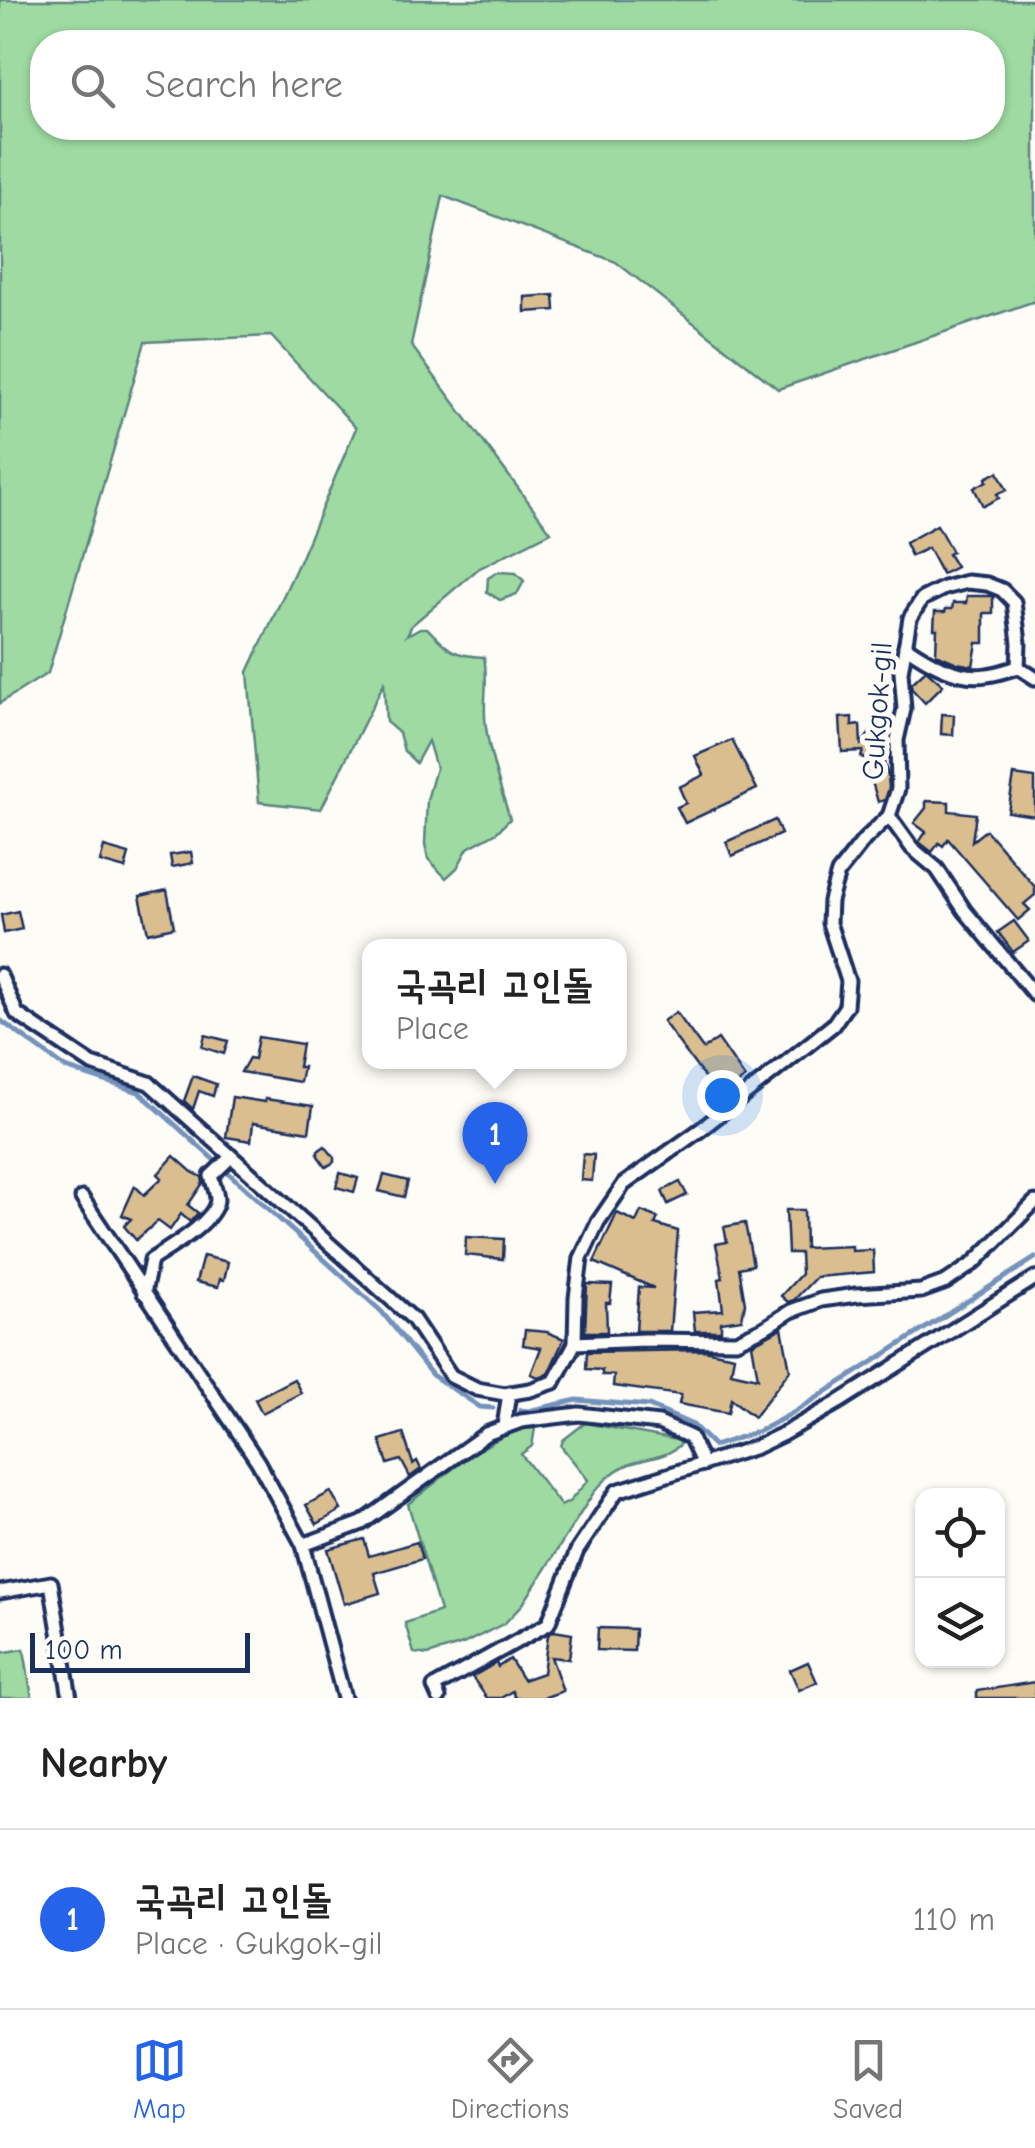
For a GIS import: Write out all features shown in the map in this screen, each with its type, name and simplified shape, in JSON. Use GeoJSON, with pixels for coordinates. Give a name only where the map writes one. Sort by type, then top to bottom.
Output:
{"type":"FeatureCollection","features":[{"type":"Feature","properties":{"kind":"street","name":"Gukgok-gil"},"geometry":{"type":"LineString","coordinates":[[575,1343],[581,1258],[598,1222],[624,1184],[774,1072],[832,1025],[846,1006],[848,981],[830,923],[830,900],[838,873],[864,840],[890,816],[898,789],[897,740],[904,709],[901,672],[910,618],[922,600],[944,588],[987,584],[1002,590],[1014,602],[1018,667]]}},
{"type":"Feature","properties":{"kind":"street"},"geometry":{"type":"LineString","coordinates":[[906,646],[924,660],[955,672],[984,676],[1018,667],[1035,678]]}},
{"type":"Feature","properties":{"kind":"street","name":"Gukgok-gil"},"geometry":{"type":"LineString","coordinates":[[890,816],[912,848],[937,869],[965,911],[1035,995]]}},
{"type":"Feature","properties":{"kind":"street"},"geometry":{"type":"LineString","coordinates":[[0,975],[17,1014],[92,1064],[149,1083],[414,1320],[451,1376],[477,1390],[509,1393],[554,1382],[575,1343],[736,1341],[821,1300],[921,1291],[946,1282],[974,1263],[1035,1202]]}},
{"type":"Feature","properties":{"kind":"street"},"geometry":{"type":"LineString","coordinates":[[144,1293],[152,1260],[198,1228],[212,1213],[217,1203],[211,1176],[230,1158]]}},
{"type":"Feature","properties":{"kind":"street"},"geometry":{"type":"LineString","coordinates":[[82,1198],[258,1462],[304,1545],[344,1698]]}},
{"type":"Feature","properties":{"kind":"street"},"geometry":{"type":"LineString","coordinates":[[438,1698],[434,1687],[548,1624],[577,1551],[616,1492],[756,1447],[783,1434],[1035,1278]]}},
{"type":"Feature","properties":{"kind":"street"},"geometry":{"type":"LineString","coordinates":[[504,1427],[509,1393]]}},
{"type":"Feature","properties":{"kind":"street"},"geometry":{"type":"LineString","coordinates":[[304,1545],[362,1523],[486,1434],[521,1421],[579,1414],[660,1423],[690,1437],[703,1464]]}},
{"type":"Feature","properties":{"kind":"street"},"geometry":{"type":"LineString","coordinates":[[0,1592],[51,1583],[70,1698]]}},
{"type":"Feature","properties":{"kind":"green space"},"geometry":{"type":"Polygon","coordinates":[[[0,0],[1035,0],[1035,301],[778,389],[616,262],[443,196],[411,345],[551,532],[478,569],[412,625],[407,635],[427,628],[451,650],[484,657],[488,739],[510,819],[497,832],[468,848],[446,878],[428,859],[425,844],[427,800],[436,768],[428,741],[416,763],[404,751],[399,733],[386,722],[384,683],[321,809],[259,802],[248,672],[356,428],[271,336],[145,342],[48,673],[0,703],[0,0]]]}},
{"type":"Feature","properties":{"kind":"green space"},"geometry":{"type":"Polygon","coordinates":[[[498,572],[516,573],[524,581],[517,594],[500,600],[487,592],[488,578],[498,572]]]}},
{"type":"Feature","properties":{"kind":"green space"},"geometry":{"type":"Polygon","coordinates":[[[585,1423],[683,1441],[664,1454],[621,1468],[601,1484],[523,1604],[505,1623],[463,1644],[428,1655],[414,1653],[405,1623],[440,1611],[408,1504],[486,1445],[520,1430],[535,1428],[532,1446],[521,1454],[561,1506],[588,1480],[561,1446],[585,1423]]]}},
{"type":"Feature","properties":{"kind":"green space"},"geometry":{"type":"Polygon","coordinates":[[[24,1649],[32,1698],[0,1698],[0,1653],[24,1649]]]}},
{"type":"Feature","properties":{"kind":"building"},"geometry":{"type":"Polygon","coordinates":[[[554,295],[555,310],[525,312],[525,297],[554,295]]]}},
{"type":"Feature","properties":{"kind":"building"},"geometry":{"type":"Polygon","coordinates":[[[998,472],[1007,490],[983,506],[974,488],[998,472]]]}},
{"type":"Feature","properties":{"kind":"building"},"geometry":{"type":"Polygon","coordinates":[[[937,525],[956,567],[942,574],[928,548],[911,556],[905,543],[937,525]]]}},
{"type":"Feature","properties":{"kind":"building"},"geometry":{"type":"Polygon","coordinates":[[[967,596],[993,596],[993,613],[984,613],[984,643],[977,643],[973,666],[936,654],[935,612],[952,609],[953,603],[966,603],[967,596]]]}},
{"type":"Feature","properties":{"kind":"building"},"geometry":{"type":"Polygon","coordinates":[[[926,670],[943,685],[925,703],[911,684],[926,670]]]}},
{"type":"Feature","properties":{"kind":"building"},"geometry":{"type":"Polygon","coordinates":[[[942,714],[954,715],[953,735],[941,734],[942,714]]]}},
{"type":"Feature","properties":{"kind":"building"},"geometry":{"type":"Polygon","coordinates":[[[852,717],[852,726],[860,725],[861,744],[874,728],[888,776],[885,800],[878,802],[865,758],[861,757],[863,751],[842,752],[840,718],[852,717]]]}},
{"type":"Feature","properties":{"kind":"building"},"geometry":{"type":"Polygon","coordinates":[[[732,740],[757,789],[685,823],[677,807],[686,803],[679,787],[704,775],[695,756],[732,740]]]}},
{"type":"Feature","properties":{"kind":"building"},"geometry":{"type":"Polygon","coordinates":[[[1014,775],[1035,778],[1035,816],[1008,812],[1014,775]]]}},
{"type":"Feature","properties":{"kind":"building"},"geometry":{"type":"Polygon","coordinates":[[[926,801],[949,802],[949,811],[976,814],[972,841],[986,830],[1035,887],[1035,895],[1024,904],[1030,910],[1018,920],[948,839],[932,852],[919,842],[926,832],[914,823],[926,808],[926,801]]]}},
{"type":"Feature","properties":{"kind":"building"},"geometry":{"type":"Polygon","coordinates":[[[775,820],[781,834],[732,856],[726,842],[775,820]]]}},
{"type":"Feature","properties":{"kind":"building"},"geometry":{"type":"Polygon","coordinates":[[[104,847],[129,854],[125,869],[100,862],[104,847]]]}},
{"type":"Feature","properties":{"kind":"building"},"geometry":{"type":"Polygon","coordinates":[[[191,852],[193,863],[172,867],[170,855],[191,852]]]}},
{"type":"Feature","properties":{"kind":"building"},"geometry":{"type":"Polygon","coordinates":[[[167,890],[174,927],[148,933],[140,896],[167,890]]]}},
{"type":"Feature","properties":{"kind":"building"},"geometry":{"type":"Polygon","coordinates":[[[18,911],[22,929],[4,933],[1,915],[18,911]]]}},
{"type":"Feature","properties":{"kind":"building"},"geometry":{"type":"Polygon","coordinates":[[[1014,921],[1029,941],[1013,952],[998,932],[1014,921]]]}},
{"type":"Feature","properties":{"kind":"building"},"geometry":{"type":"Polygon","coordinates":[[[676,1012],[703,1049],[718,1039],[745,1078],[720,1099],[663,1021],[676,1012]]]}},
{"type":"Feature","properties":{"kind":"building"},"geometry":{"type":"Polygon","coordinates":[[[205,1035],[228,1041],[224,1054],[202,1047],[205,1035]]]}},
{"type":"Feature","properties":{"kind":"building"},"geometry":{"type":"Polygon","coordinates":[[[258,1037],[302,1044],[300,1082],[241,1072],[249,1058],[254,1059],[258,1037]]]}},
{"type":"Feature","properties":{"kind":"building"},"geometry":{"type":"Polygon","coordinates":[[[193,1076],[216,1084],[213,1096],[199,1091],[193,1109],[184,1101],[193,1076]]]}},
{"type":"Feature","properties":{"kind":"building"},"geometry":{"type":"Polygon","coordinates":[[[232,1097],[313,1106],[309,1132],[253,1123],[251,1141],[226,1137],[232,1097]]]}},
{"type":"Feature","properties":{"kind":"building"},"geometry":{"type":"Polygon","coordinates":[[[325,1146],[334,1157],[334,1162],[326,1167],[318,1156],[325,1146]]]}},
{"type":"Feature","properties":{"kind":"building"},"geometry":{"type":"Polygon","coordinates":[[[583,1154],[594,1155],[592,1181],[581,1180],[583,1154]]]}},
{"type":"Feature","properties":{"kind":"building"},"geometry":{"type":"Polygon","coordinates":[[[174,1156],[202,1177],[203,1183],[188,1205],[198,1213],[190,1222],[181,1214],[170,1230],[158,1221],[136,1240],[124,1226],[131,1219],[122,1215],[135,1186],[144,1195],[162,1178],[158,1174],[174,1156]]]}},
{"type":"Feature","properties":{"kind":"building"},"geometry":{"type":"Polygon","coordinates":[[[340,1173],[358,1178],[354,1192],[336,1187],[340,1173]]]}},
{"type":"Feature","properties":{"kind":"building"},"geometry":{"type":"Polygon","coordinates":[[[384,1175],[408,1181],[404,1197],[379,1191],[384,1175]]]}},
{"type":"Feature","properties":{"kind":"building"},"geometry":{"type":"Polygon","coordinates":[[[680,1182],[687,1195],[668,1204],[662,1191],[680,1182]]]}},
{"type":"Feature","properties":{"kind":"building"},"geometry":{"type":"Polygon","coordinates":[[[786,1210],[804,1210],[805,1248],[852,1246],[852,1251],[873,1250],[874,1272],[816,1277],[788,1302],[781,1296],[801,1274],[800,1253],[788,1253],[786,1210]]]}},
{"type":"Feature","properties":{"kind":"building"},"geometry":{"type":"Polygon","coordinates":[[[641,1211],[658,1218],[655,1224],[678,1231],[670,1331],[636,1331],[639,1287],[654,1288],[594,1262],[617,1213],[636,1222],[641,1211]]]}},
{"type":"Feature","properties":{"kind":"building"},"geometry":{"type":"Polygon","coordinates":[[[745,1223],[753,1265],[739,1268],[745,1303],[742,1319],[721,1322],[721,1331],[695,1331],[693,1312],[723,1310],[719,1279],[723,1278],[716,1244],[727,1242],[724,1227],[745,1223]]]}},
{"type":"Feature","properties":{"kind":"building"},"geometry":{"type":"Polygon","coordinates":[[[466,1237],[504,1239],[503,1259],[465,1255],[466,1237]]]}},
{"type":"Feature","properties":{"kind":"building"},"geometry":{"type":"Polygon","coordinates":[[[203,1256],[228,1262],[218,1287],[196,1282],[203,1256]]]}},
{"type":"Feature","properties":{"kind":"building"},"geometry":{"type":"Polygon","coordinates":[[[587,1284],[612,1285],[610,1303],[606,1303],[607,1332],[585,1332],[587,1284]]]}},
{"type":"Feature","properties":{"kind":"building"},"geometry":{"type":"Polygon","coordinates":[[[782,1328],[790,1370],[754,1417],[731,1399],[728,1413],[679,1404],[681,1395],[613,1386],[614,1375],[586,1369],[587,1352],[704,1350],[734,1356],[731,1372],[758,1378],[752,1344],[782,1328]]]}},
{"type":"Feature","properties":{"kind":"building"},"geometry":{"type":"Polygon","coordinates":[[[525,1330],[564,1339],[548,1374],[531,1374],[541,1348],[523,1345],[525,1330]]]}},
{"type":"Feature","properties":{"kind":"building"},"geometry":{"type":"Polygon","coordinates":[[[294,1379],[301,1393],[262,1413],[255,1399],[294,1379]]]}},
{"type":"Feature","properties":{"kind":"building"},"geometry":{"type":"Polygon","coordinates":[[[403,1433],[413,1464],[417,1461],[421,1469],[410,1477],[401,1460],[388,1464],[380,1440],[403,1433]]]}},
{"type":"Feature","properties":{"kind":"building"},"geometry":{"type":"Polygon","coordinates":[[[331,1492],[341,1510],[317,1524],[306,1505],[331,1492]]]}},
{"type":"Feature","properties":{"kind":"building"},"geometry":{"type":"Polygon","coordinates":[[[364,1539],[369,1556],[417,1542],[422,1559],[374,1573],[380,1593],[344,1604],[328,1549],[364,1539]]]}},
{"type":"Feature","properties":{"kind":"building"},"geometry":{"type":"Polygon","coordinates":[[[598,1628],[635,1629],[634,1651],[597,1650],[598,1628]]]}},
{"type":"Feature","properties":{"kind":"building"},"geometry":{"type":"Polygon","coordinates":[[[554,1631],[572,1634],[569,1659],[551,1657],[563,1691],[543,1698],[515,1698],[512,1691],[501,1698],[487,1698],[472,1677],[510,1659],[523,1680],[543,1673],[548,1635],[554,1631]]]}},
{"type":"Feature","properties":{"kind":"building"},"geometry":{"type":"Polygon","coordinates":[[[808,1662],[817,1682],[799,1690],[790,1670],[808,1662]]]}},
{"type":"Feature","properties":{"kind":"building"},"geometry":{"type":"Polygon","coordinates":[[[1035,1682],[1035,1698],[977,1698],[977,1691],[1035,1682]]]}},
{"type":"Feature","properties":{"kind":"waterway"},"geometry":{"type":"LineString","coordinates":[[0,1020],[66,1068],[139,1092],[382,1312],[432,1375],[480,1407],[493,1408]]}},
{"type":"Feature","properties":{"kind":"waterway"},"geometry":{"type":"LineString","coordinates":[[520,1410],[577,1400],[649,1406],[693,1425],[714,1446],[759,1431],[793,1413],[1035,1258]]}},
{"type":"Feature","properties":{"kind":"place","name":"국곡리 고인돌"},"geometry":{"type":"Point","coordinates":[495,1184]}}]}
